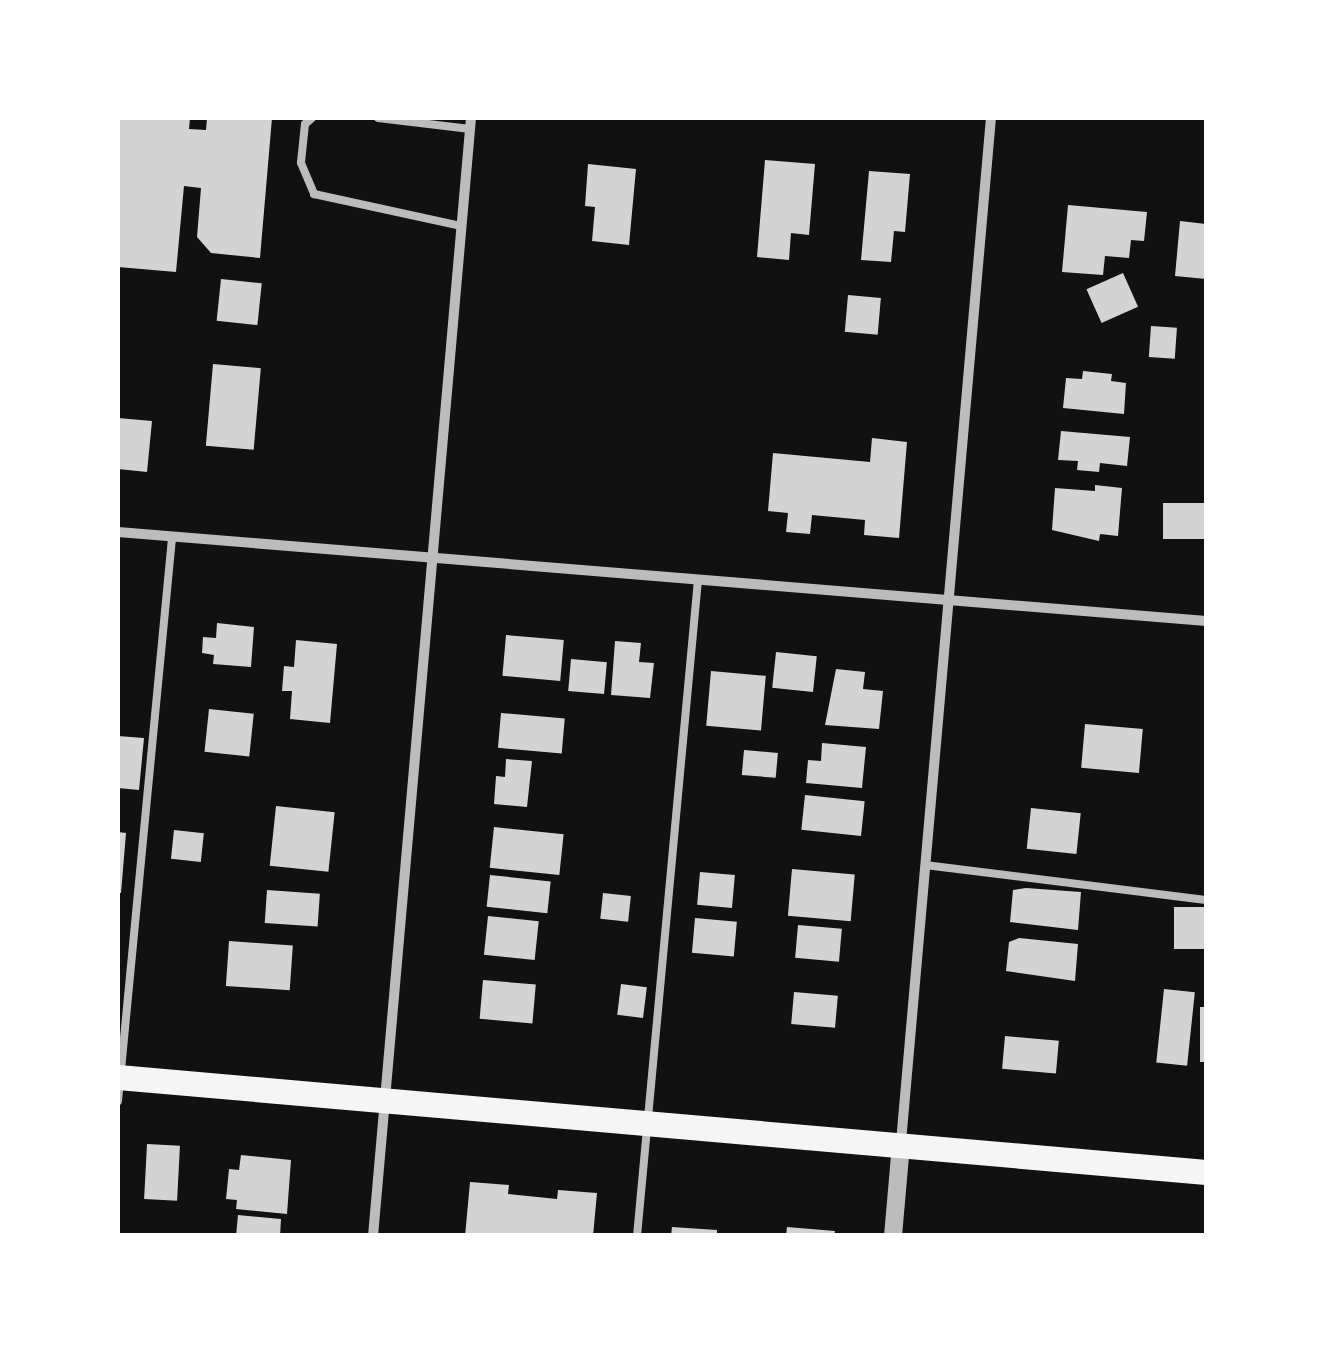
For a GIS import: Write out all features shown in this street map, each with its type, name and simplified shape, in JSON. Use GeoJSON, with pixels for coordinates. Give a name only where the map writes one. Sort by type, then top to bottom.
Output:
{"type":"FeatureCollection","features":[{"type":"Feature","properties":{"kind":"main road"},"geometry":{"type":"LineString","coordinates":[[118,1085],[384,1100],[1206,1172]]}},
{"type":"Feature","properties":{"kind":"street"},"geometry":{"type":"LineString","coordinates":[[893,1236],[991,118]]}},
{"type":"Feature","properties":{"kind":"street"},"geometry":{"type":"LineString","coordinates":[[373,1236],[471,123]]}},
{"type":"Feature","properties":{"kind":"street"},"geometry":{"type":"LineString","coordinates":[[118,532],[1206,621]]}},
{"type":"Feature","properties":{"kind":"lane"},"geometry":{"type":"LineString","coordinates":[[312,118],[305,124],[301,163],[314,194],[369,211],[461,226]]}},
{"type":"Feature","properties":{"kind":"lane"},"geometry":{"type":"LineString","coordinates":[[378,118],[471,123]]}},
{"type":"Feature","properties":{"kind":"lane"},"geometry":{"type":"LineString","coordinates":[[118,1085],[172,538]]}},
{"type":"Feature","properties":{"kind":"lane"},"geometry":{"type":"LineString","coordinates":[[637,1236],[698,580]]}},
{"type":"Feature","properties":{"kind":"lane"},"geometry":{"type":"LineString","coordinates":[[925,865],[1206,900]]}},
{"type":"Feature","properties":{"kind":"building"},"geometry":{"type":"Polygon","coordinates":[[[118,118],[190,118],[189,129],[206,130],[207,118],[272,118],[260,258],[211,253],[197,237],[201,188],[184,186],[176,272],[118,267],[118,118]]]}},
{"type":"Feature","properties":{"kind":"building"},"geometry":{"type":"Polygon","coordinates":[[[765,160],[815,164],[809,235],[791,233],[789,260],[757,257],[765,160]]]}},
{"type":"Feature","properties":{"kind":"building"},"geometry":{"type":"Polygon","coordinates":[[[588,164],[636,169],[629,245],[592,241],[595,207],[585,206],[588,164]]]}},
{"type":"Feature","properties":{"kind":"building"},"geometry":{"type":"Polygon","coordinates":[[[869,171],[910,174],[905,232],[894,231],[891,262],[861,260],[869,171]]]}},
{"type":"Feature","properties":{"kind":"building"},"geometry":{"type":"Polygon","coordinates":[[[1068,205],[1147,212],[1144,241],[1131,240],[1129,258],[1105,256],[1103,275],[1062,272],[1068,205]]]}},
{"type":"Feature","properties":{"kind":"building"},"geometry":{"type":"Polygon","coordinates":[[[1180,221],[1206,224],[1206,279],[1175,276],[1180,221]]]}},
{"type":"Feature","properties":{"kind":"building"},"geometry":{"type":"Polygon","coordinates":[[[1123,273],[1138,307],[1102,323],[1086,289],[1123,273]]]}},
{"type":"Feature","properties":{"kind":"building"},"geometry":{"type":"Polygon","coordinates":[[[221,279],[262,283],[257,325],[217,321],[221,279]]]}},
{"type":"Feature","properties":{"kind":"building"},"geometry":{"type":"Polygon","coordinates":[[[848,295],[881,298],[878,335],[845,332],[848,295]]]}},
{"type":"Feature","properties":{"kind":"building"},"geometry":{"type":"Polygon","coordinates":[[[1151,326],[1177,328],[1175,359],[1149,357],[1151,326]]]}},
{"type":"Feature","properties":{"kind":"building"},"geometry":{"type":"Polygon","coordinates":[[[213,364],[261,368],[254,450],[206,446],[213,364]]]}},
{"type":"Feature","properties":{"kind":"building"},"geometry":{"type":"Polygon","coordinates":[[[1083,371],[1112,374],[1111,381],[1126,383],[1124,414],[1063,408],[1066,378],[1082,379],[1083,371]]]}},
{"type":"Feature","properties":{"kind":"building"},"geometry":{"type":"Polygon","coordinates":[[[118,418],[152,421],[147,472],[118,469],[118,418]]]}},
{"type":"Feature","properties":{"kind":"building"},"geometry":{"type":"Polygon","coordinates":[[[1061,431],[1130,437],[1127,466],[1100,463],[1099,472],[1077,470],[1078,461],[1058,460],[1061,431]]]}},
{"type":"Feature","properties":{"kind":"building"},"geometry":{"type":"Polygon","coordinates":[[[872,438],[907,442],[899,538],[864,535],[865,520],[812,515],[810,534],[786,532],[788,513],[768,511],[773,453],[870,462],[872,438]]]}},
{"type":"Feature","properties":{"kind":"building"},"geometry":{"type":"Polygon","coordinates":[[[1095,485],[1122,488],[1118,536],[1100,534],[1099,541],[1052,530],[1055,488],[1095,491],[1095,485]]]}},
{"type":"Feature","properties":{"kind":"building"},"geometry":{"type":"Polygon","coordinates":[[[1163,503],[1206,503],[1206,539],[1163,539],[1163,503]]]}},
{"type":"Feature","properties":{"kind":"building"},"geometry":{"type":"Polygon","coordinates":[[[217,623],[254,627],[251,667],[213,664],[214,655],[202,653],[203,637],[216,638],[217,623]]]}},
{"type":"Feature","properties":{"kind":"building"},"geometry":{"type":"Polygon","coordinates":[[[506,635],[564,640],[560,681],[502,676],[506,635]]]}},
{"type":"Feature","properties":{"kind":"building"},"geometry":{"type":"Polygon","coordinates":[[[296,640],[337,644],[330,723],[290,719],[292,691],[282,691],[284,666],[294,667],[296,640]]]}},
{"type":"Feature","properties":{"kind":"building"},"geometry":{"type":"Polygon","coordinates":[[[615,641],[641,643],[639,662],[654,663],[650,698],[611,695],[615,641]]]}},
{"type":"Feature","properties":{"kind":"building"},"geometry":{"type":"Polygon","coordinates":[[[776,652],[817,656],[813,692],[772,688],[776,652]]]}},
{"type":"Feature","properties":{"kind":"building"},"geometry":{"type":"Polygon","coordinates":[[[571,659],[607,662],[604,694],[568,691],[571,659]]]}},
{"type":"Feature","properties":{"kind":"building"},"geometry":{"type":"Polygon","coordinates":[[[836,669],[865,672],[863,689],[883,691],[879,729],[825,725],[836,669]]]}},
{"type":"Feature","properties":{"kind":"building"},"geometry":{"type":"Polygon","coordinates":[[[711,671],[766,676],[761,731],[706,726],[711,671]]]}},
{"type":"Feature","properties":{"kind":"building"},"geometry":{"type":"Polygon","coordinates":[[[209,709],[254,714],[249,756],[205,752],[209,709]]]}},
{"type":"Feature","properties":{"kind":"building"},"geometry":{"type":"Polygon","coordinates":[[[501,713],[565,719],[562,753],[498,748],[501,713]]]}},
{"type":"Feature","properties":{"kind":"building"},"geometry":{"type":"Polygon","coordinates":[[[1085,724],[1143,729],[1139,773],[1081,768],[1085,724]]]}},
{"type":"Feature","properties":{"kind":"building"},"geometry":{"type":"Polygon","coordinates":[[[118,736],[144,738],[139,790],[118,788],[118,736]]]}},
{"type":"Feature","properties":{"kind":"building"},"geometry":{"type":"Polygon","coordinates":[[[822,743],[866,747],[862,788],[806,783],[808,760],[821,761],[822,743]]]}},
{"type":"Feature","properties":{"kind":"building"},"geometry":{"type":"Polygon","coordinates":[[[744,750],[778,753],[776,778],[742,775],[744,750]]]}},
{"type":"Feature","properties":{"kind":"building"},"geometry":{"type":"Polygon","coordinates":[[[506,759],[532,761],[527,807],[494,804],[496,776],[505,777],[506,759]]]}},
{"type":"Feature","properties":{"kind":"building"},"geometry":{"type":"Polygon","coordinates":[[[805,795],[865,801],[861,836],[801,830],[805,795]]]}},
{"type":"Feature","properties":{"kind":"building"},"geometry":{"type":"Polygon","coordinates":[[[276,806],[335,812],[328,872],[270,866],[276,806]]]}},
{"type":"Feature","properties":{"kind":"building"},"geometry":{"type":"Polygon","coordinates":[[[1031,808],[1081,813],[1076,854],[1027,849],[1031,808]]]}},
{"type":"Feature","properties":{"kind":"building"},"geometry":{"type":"Polygon","coordinates":[[[494,827],[564,834],[559,875],[490,868],[494,827]]]}},
{"type":"Feature","properties":{"kind":"building"},"geometry":{"type":"Polygon","coordinates":[[[174,830],[204,833],[201,862],[171,859],[174,830]]]}},
{"type":"Feature","properties":{"kind":"building"},"geometry":{"type":"Polygon","coordinates":[[[118,832],[126,833],[121,893],[118,893],[118,832]]]}},
{"type":"Feature","properties":{"kind":"building"},"geometry":{"type":"Polygon","coordinates":[[[792,869],[855,874],[851,921],[788,916],[792,869]]]}},
{"type":"Feature","properties":{"kind":"building"},"geometry":{"type":"Polygon","coordinates":[[[700,872],[735,875],[732,908],[697,905],[700,872]]]}},
{"type":"Feature","properties":{"kind":"building"},"geometry":{"type":"Polygon","coordinates":[[[490,875],[551,881],[547,913],[487,907],[490,875]]]}},
{"type":"Feature","properties":{"kind":"building"},"geometry":{"type":"Polygon","coordinates":[[[267,890],[320,894],[318,927],[265,923],[267,890]]]}},
{"type":"Feature","properties":{"kind":"building"},"geometry":{"type":"Polygon","coordinates":[[[1013,890],[1081,892],[1078,930],[1010,922],[1013,890]]]}},
{"type":"Feature","properties":{"kind":"building"},"geometry":{"type":"Polygon","coordinates":[[[603,893],[631,896],[628,922],[600,919],[603,893]]]}},
{"type":"Feature","properties":{"kind":"building"},"geometry":{"type":"Polygon","coordinates":[[[1174,907],[1205,907],[1205,949],[1174,949],[1174,907]]]}},
{"type":"Feature","properties":{"kind":"building"},"geometry":{"type":"Polygon","coordinates":[[[488,916],[539,921],[535,960],[484,955],[488,916]]]}},
{"type":"Feature","properties":{"kind":"building"},"geometry":{"type":"Polygon","coordinates":[[[695,918],[737,922],[734,957],[692,953],[695,918]]]}},
{"type":"Feature","properties":{"kind":"building"},"geometry":{"type":"Polygon","coordinates":[[[798,925],[842,929],[839,962],[795,958],[798,925]]]}},
{"type":"Feature","properties":{"kind":"building"},"geometry":{"type":"Polygon","coordinates":[[[1019,938],[1078,944],[1075,981],[1006,971],[1009,942],[1019,938]]]}},
{"type":"Feature","properties":{"kind":"building"},"geometry":{"type":"Polygon","coordinates":[[[229,941],[293,945],[290,990],[226,986],[229,941]]]}},
{"type":"Feature","properties":{"kind":"building"},"geometry":{"type":"Polygon","coordinates":[[[483,980],[536,985],[532,1023],[480,1019],[483,980]]]}},
{"type":"Feature","properties":{"kind":"building"},"geometry":{"type":"Polygon","coordinates":[[[621,984],[647,987],[643,1018],[617,1015],[621,984]]]}},
{"type":"Feature","properties":{"kind":"building"},"geometry":{"type":"Polygon","coordinates":[[[1164,989],[1195,992],[1187,1066],[1156,1063],[1164,989]]]}},
{"type":"Feature","properties":{"kind":"building"},"geometry":{"type":"Polygon","coordinates":[[[794,992],[838,996],[835,1028],[791,1024],[794,992]]]}},
{"type":"Feature","properties":{"kind":"building"},"geometry":{"type":"Polygon","coordinates":[[[1200,1007],[1206,1007],[1206,1062],[1200,1062],[1200,1007]]]}},
{"type":"Feature","properties":{"kind":"building"},"geometry":{"type":"Polygon","coordinates":[[[1005,1036],[1059,1041],[1056,1074],[1002,1069],[1005,1036]]]}},
{"type":"Feature","properties":{"kind":"building"},"geometry":{"type":"Polygon","coordinates":[[[147,1144],[180,1146],[177,1201],[144,1199],[147,1144]]]}},
{"type":"Feature","properties":{"kind":"building"},"geometry":{"type":"Polygon","coordinates":[[[241,1155],[291,1160],[287,1214],[236,1209],[237,1200],[226,1199],[229,1169],[239,1170],[241,1155]]]}},
{"type":"Feature","properties":{"kind":"building"},"geometry":{"type":"Polygon","coordinates":[[[470,1182],[509,1185],[508,1194],[557,1199],[558,1190],[597,1193],[593,1236],[465,1236],[470,1182]]]}},
{"type":"Feature","properties":{"kind":"building"},"geometry":{"type":"Polygon","coordinates":[[[238,1215],[281,1219],[280,1236],[236,1236],[238,1215]]]}},
{"type":"Feature","properties":{"kind":"building"},"geometry":{"type":"Polygon","coordinates":[[[672,1227],[717,1230],[717,1236],[671,1236],[672,1227]]]}},
{"type":"Feature","properties":{"kind":"building"},"geometry":{"type":"Polygon","coordinates":[[[787,1227],[835,1231],[834,1236],[786,1236],[787,1227]]]}}]}
